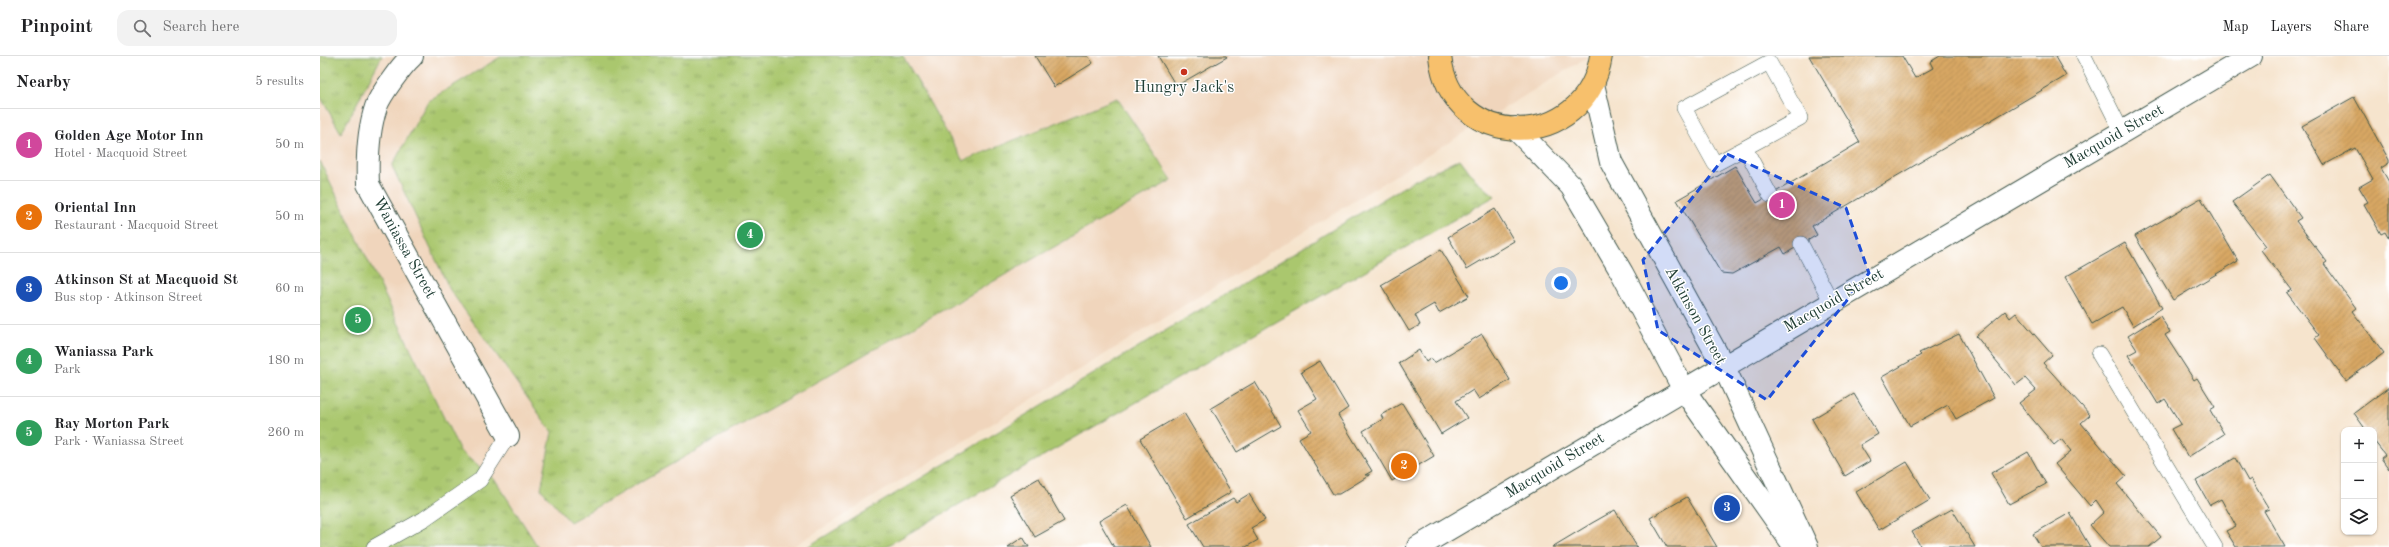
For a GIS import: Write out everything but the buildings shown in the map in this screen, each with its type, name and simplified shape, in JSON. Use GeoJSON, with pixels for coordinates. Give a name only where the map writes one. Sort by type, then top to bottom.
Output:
{"type":"FeatureCollection","features":[{"type":"Feature","properties":{"kind":"highway"},"geometry":{"type":"LineString","coordinates":[[1440,56],[1442,72],[1454,97],[1475,117],[1500,128],[1540,128],[1566,116],[1586,96],[1601,67]]}},
{"type":"Feature","properties":{"kind":"street","name":"Waniassa Street"},"geometry":{"type":"LineString","coordinates":[[412,56],[404,63],[376,106],[367,155],[368,184],[508,436]]}},
{"type":"Feature","properties":{"kind":"street","name":"Macquoid Street"},"geometry":{"type":"LineString","coordinates":[[1418,547],[2251,56]]}},
{"type":"Feature","properties":{"kind":"street","name":"Atkinson Street"},"geometry":{"type":"LineString","coordinates":[[1601,67],[1610,162],[1724,367],[1806,547]]}},
{"type":"Feature","properties":{"kind":"street"},"geometry":{"type":"LineString","coordinates":[[1515,128],[1571,186],[1622,273],[1684,390],[1795,547]]}},
{"type":"Feature","properties":{"kind":"lane"},"geometry":{"type":"LineString","coordinates":[[2084,56],[2122,132]]}},
{"type":"Feature","properties":{"kind":"lane"},"geometry":{"type":"LineString","coordinates":[[1763,60],[1769,62],[1800,118],[1745,148],[1715,164],[1684,108],[1763,60]]}},
{"type":"Feature","properties":{"kind":"lane"},"geometry":{"type":"LineString","coordinates":[[1745,148],[1770,195]]}},
{"type":"Feature","properties":{"kind":"lane"},"geometry":{"type":"LineString","coordinates":[[1801,244],[1832,303]]}},
{"type":"Feature","properties":{"kind":"lane"},"geometry":{"type":"LineString","coordinates":[[2099,354],[2215,547]]}},
{"type":"Feature","properties":{"kind":"lane"},"geometry":{"type":"LineString","coordinates":[[374,547],[424,519],[480,480],[508,436]]}},
{"type":"Feature","properties":{"kind":"highlighted area"},"geometry":{"type":"Polygon","coordinates":[[[1727,154],[1846,208],[1869,273],[1767,400],[1658,330],[1643,260],[1727,154]]]}},
{"type":"Feature","properties":{"kind":"shaded area"},"geometry":{"type":"Polygon","coordinates":[[[320,56],[1589,56],[792,547],[320,547],[320,56]]]}},
{"type":"Feature","properties":{"kind":"green space"},"geometry":{"type":"Polygon","coordinates":[[[320,56],[382,56],[341,133],[320,96],[320,56]]]}},
{"type":"Feature","properties":{"kind":"green space"},"geometry":{"type":"Polygon","coordinates":[[[502,56],[903,56],[963,161],[1117,98],[1172,180],[570,522],[541,489],[552,432],[450,290],[392,166],[428,101],[502,56]]]}},
{"type":"Feature","properties":{"kind":"green space"},"geometry":{"type":"Polygon","coordinates":[[[1460,159],[1475,179],[1495,196],[885,547],[807,547],[1415,180],[1460,159]]]}},
{"type":"Feature","properties":{"kind":"green space"},"geometry":{"type":"Polygon","coordinates":[[[320,161],[460,451],[496,481],[538,547],[320,547],[320,161]]]}},
{"type":"Feature","properties":{"kind":"place","name":"Hungry Jack's"},"geometry":{"type":"Point","coordinates":[1184,72]}},
{"type":"Feature","properties":{"kind":"place","name":"Golden Age Motor Inn"},"geometry":{"type":"Point","coordinates":[1782,205]}},
{"type":"Feature","properties":{"kind":"place","name":"Waniassa Park"},"geometry":{"type":"Point","coordinates":[750,235]}},
{"type":"Feature","properties":{"kind":"place","name":"Ray Morton Park"},"geometry":{"type":"Point","coordinates":[358,320]}},
{"type":"Feature","properties":{"kind":"place","name":"Oriental Inn"},"geometry":{"type":"Point","coordinates":[1404,466]}},
{"type":"Feature","properties":{"kind":"place","name":"Atkinson St at Macquoid St"},"geometry":{"type":"Point","coordinates":[1727,508]}}]}
